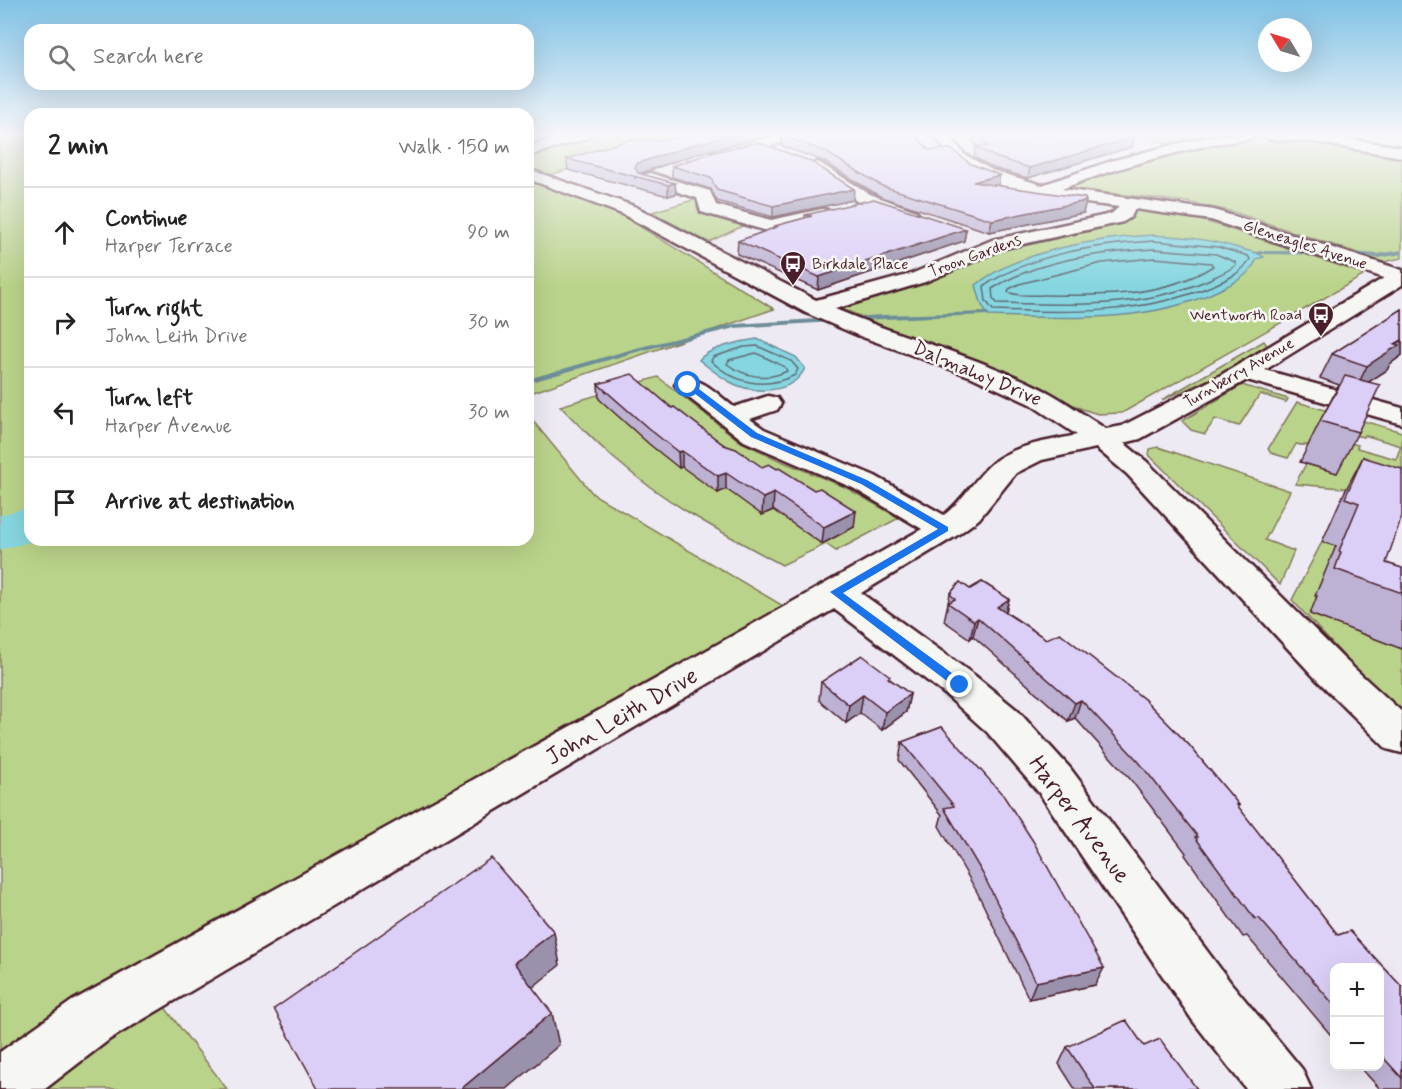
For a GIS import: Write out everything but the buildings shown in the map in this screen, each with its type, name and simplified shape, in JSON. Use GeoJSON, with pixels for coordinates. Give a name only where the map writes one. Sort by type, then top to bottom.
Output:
{"type":"FeatureCollection","features":[{"type":"Feature","properties":{"kind":"street","name":"Dalmahoy Drive"},"geometry":{"type":"LineString","coordinates":[[577,186],[602,192],[628,210],[814,309],[981,372],[1030,394],[1102,439],[1137,468],[1330,669],[1402,737]]}},
{"type":"Feature","properties":{"kind":"street"},"geometry":{"type":"LineString","coordinates":[[675,186],[704,195],[707,208],[765,225],[782,225],[874,203]]}},
{"type":"Feature","properties":{"kind":"street"},"geometry":{"type":"LineString","coordinates":[[847,186],[874,203],[924,220]]}},
{"type":"Feature","properties":{"kind":"street","name":"Gleneagles Avenue"},"geometry":{"type":"LineString","coordinates":[[1028,186],[1042,190],[1213,215],[1401,276]]}},
{"type":"Feature","properties":{"kind":"street"},"geometry":{"type":"LineString","coordinates":[[1042,190],[1054,186]]}},
{"type":"Feature","properties":{"kind":"street","name":"Troon Gardens"},"geometry":{"type":"LineString","coordinates":[[814,309],[918,278],[999,244],[1117,218],[1125,213],[1129,202]]}},
{"type":"Feature","properties":{"kind":"street"},"geometry":{"type":"LineString","coordinates":[[979,237],[999,244]]}},
{"type":"Feature","properties":{"kind":"street","name":"Turnberry Avenue"},"geometry":{"type":"LineString","coordinates":[[1102,439],[1130,434],[1245,372],[1401,276]]}},
{"type":"Feature","properties":{"kind":"street"},"geometry":{"type":"LineString","coordinates":[[1245,372],[1402,416]]}},
{"type":"Feature","properties":{"kind":"street"},"geometry":{"type":"LineString","coordinates":[[688,385],[754,435],[864,482],[945,529]]}},
{"type":"Feature","properties":{"kind":"street"},"geometry":{"type":"LineString","coordinates":[[730,417],[768,404]]}},
{"type":"Feature","properties":{"kind":"street","name":"John Leith Drive"},"geometry":{"type":"LineString","coordinates":[[0,1087],[91,1020],[945,529],[968,512],[1006,467],[1033,453],[1102,439]]}},
{"type":"Feature","properties":{"kind":"street","name":"Harper Avenue"},"geometry":{"type":"LineString","coordinates":[[835,592],[960,685],[1002,721],[1055,781],[1212,1002],[1282,1089]]}},
{"type":"Feature","properties":{"kind":"green space"},"geometry":{"type":"Polygon","coordinates":[[[0,186],[24,186],[24,546],[534,546],[534,422],[593,494],[785,607],[141,976],[227,1089],[0,1089],[0,186]]]}},
{"type":"Feature","properties":{"kind":"green space"},"geometry":{"type":"Polygon","coordinates":[[[534,186],[547,186],[586,198],[623,216],[774,309],[534,392],[534,186]]]}},
{"type":"Feature","properties":{"kind":"green space"},"geometry":{"type":"Polygon","coordinates":[[[1402,186],[1402,258],[1383,262],[1373,261],[1370,257],[1230,211],[1187,202],[1058,187],[1402,186]]]}},
{"type":"Feature","properties":{"kind":"green space"},"geometry":{"type":"Polygon","coordinates":[[[700,198],[702,203],[697,207],[703,213],[747,224],[707,243],[652,212],[700,198]]]}},
{"type":"Feature","properties":{"kind":"green space"},"geometry":{"type":"Polygon","coordinates":[[[1135,209],[1182,215],[1218,225],[1358,272],[1363,276],[1122,413],[1098,414],[1082,409],[983,362],[907,336],[838,307],[918,281],[944,276],[956,266],[1002,247],[1132,214],[1135,209]]]}},
{"type":"Feature","properties":{"kind":"green space"},"geometry":{"type":"Polygon","coordinates":[[[1264,341],[1268,347],[1245,362],[1236,374],[1209,379],[1162,400],[1264,341]]]}},
{"type":"Feature","properties":{"kind":"green space"},"geometry":{"type":"Polygon","coordinates":[[[658,377],[741,442],[845,487],[899,518],[836,551],[826,544],[782,565],[696,517],[635,476],[560,406],[658,377]]]}},
{"type":"Feature","properties":{"kind":"green space"},"geometry":{"type":"Polygon","coordinates":[[[1242,385],[1288,399],[1286,402],[1260,394],[1239,426],[1215,419],[1205,434],[1191,430],[1182,421],[1242,385]]]}},
{"type":"Feature","properties":{"kind":"green space"},"geometry":{"type":"Polygon","coordinates":[[[1297,402],[1402,432],[1402,475],[1378,491],[1295,484],[1306,464],[1321,468],[1351,443],[1358,445],[1357,448],[1396,459],[1401,446],[1364,435],[1363,437],[1346,436],[1313,445],[1296,444],[1288,458],[1271,453],[1268,449],[1297,402]]]}},
{"type":"Feature","properties":{"kind":"green space"},"geometry":{"type":"Polygon","coordinates":[[[1158,447],[1290,491],[1265,540],[1294,551],[1280,585],[1149,455],[1150,449],[1158,447]]]}},
{"type":"Feature","properties":{"kind":"green space"},"geometry":{"type":"Polygon","coordinates":[[[1322,542],[1336,546],[1358,612],[1352,630],[1402,649],[1402,719],[1292,600],[1322,542]]]}},
{"type":"Feature","properties":{"kind":"water"},"geometry":{"type":"Polygon","coordinates":[[[1154,235],[1217,242],[1264,257],[1257,259],[1241,278],[1219,290],[1164,309],[1135,314],[1076,318],[988,316],[981,303],[976,285],[1014,263],[1060,248],[1085,243],[1154,235]]]}},
{"type":"Feature","properties":{"kind":"water"},"geometry":{"type":"Polygon","coordinates":[[[757,339],[796,357],[805,368],[799,377],[792,383],[772,390],[750,389],[730,382],[699,360],[717,349],[757,339]]]}},
{"type":"Feature","properties":{"kind":"waterway"},"geometry":{"type":"LineString","coordinates":[[1339,253],[1378,256],[1402,252]]}},
{"type":"Feature","properties":{"kind":"waterway"},"geometry":{"type":"LineString","coordinates":[[1259,253],[1325,253]]}},
{"type":"Feature","properties":{"kind":"waterway"},"geometry":{"type":"LineString","coordinates":[[534,379],[638,349],[735,326],[883,317],[987,314]]}},
{"type":"Feature","properties":{"kind":"waterway"},"geometry":{"type":"LineString","coordinates":[[0,533],[24,526]]}},
{"type":"Feature","properties":{"kind":"place","name":"Birkdale Place"},"geometry":{"type":"Point","coordinates":[793,287]}},
{"type":"Feature","properties":{"kind":"place","name":"Wentworth Road"},"geometry":{"type":"Point","coordinates":[1321,338]}},
{"type":"Feature","properties":{"kind":"route"},"geometry":{"type":"LineString","coordinates":[[688,385],[754,435],[864,482],[945,529],[835,592],[960,685]]}}]}
